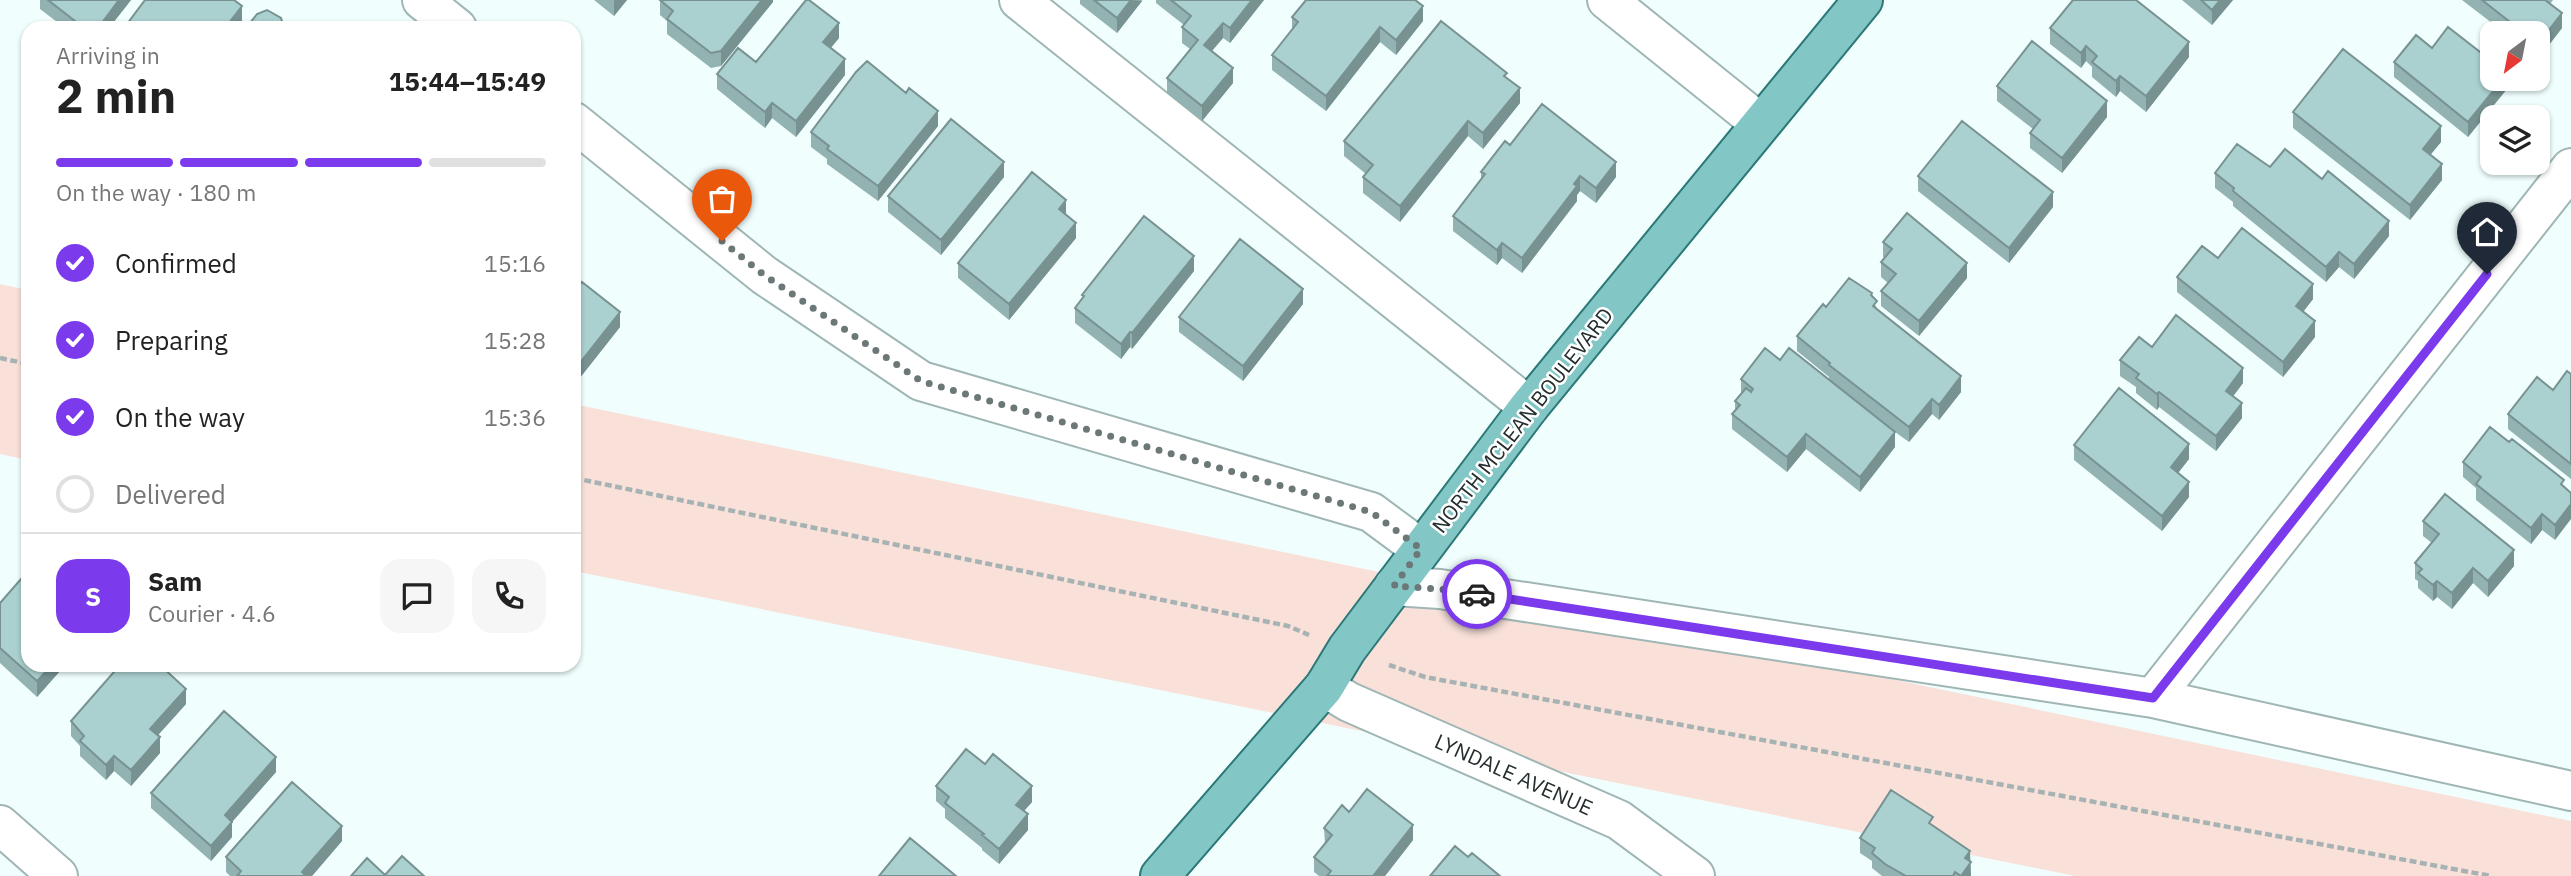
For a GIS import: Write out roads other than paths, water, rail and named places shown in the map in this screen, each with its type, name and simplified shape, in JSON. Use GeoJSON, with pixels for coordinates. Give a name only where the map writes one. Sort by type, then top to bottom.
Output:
{"type":"FeatureCollection","features":[{"type":"Feature","properties":{"kind":"main road","name":"NORTH MCLEAN BOULEVARD"},"geometry":{"type":"LineString","coordinates":[[1160,876],[1324,687],[1347,649],[1529,407],[1863,0]]}},
{"type":"Feature","properties":{"kind":"street"},"geometry":{"type":"LineString","coordinates":[[422,0],[448,21]]}},
{"type":"Feature","properties":{"kind":"street"},"geometry":{"type":"LineString","coordinates":[[1019,0],[1529,407]]}},
{"type":"Feature","properties":{"kind":"street"},"geometry":{"type":"LineString","coordinates":[[1607,0],[1760,123]]}},
{"type":"Feature","properties":{"kind":"street"},"geometry":{"type":"LineString","coordinates":[[581,128],[764,275],[921,381],[1371,512],[1421,549]]}},
{"type":"Feature","properties":{"kind":"street"},"geometry":{"type":"LineString","coordinates":[[2153,698],[2571,168]]}},
{"type":"Feature","properties":{"kind":"street"},"geometry":{"type":"LineString","coordinates":[[1394,586],[1440,589],[2153,698],[2571,791]]}},
{"type":"Feature","properties":{"kind":"street","name":"LYNDALE AVENUE"},"geometry":{"type":"LineString","coordinates":[[1324,687],[1349,702],[1619,820],[1695,876]]}},
{"type":"Feature","properties":{"kind":"street"},"geometry":{"type":"LineString","coordinates":[[0,825],[58,876]]}}]}
